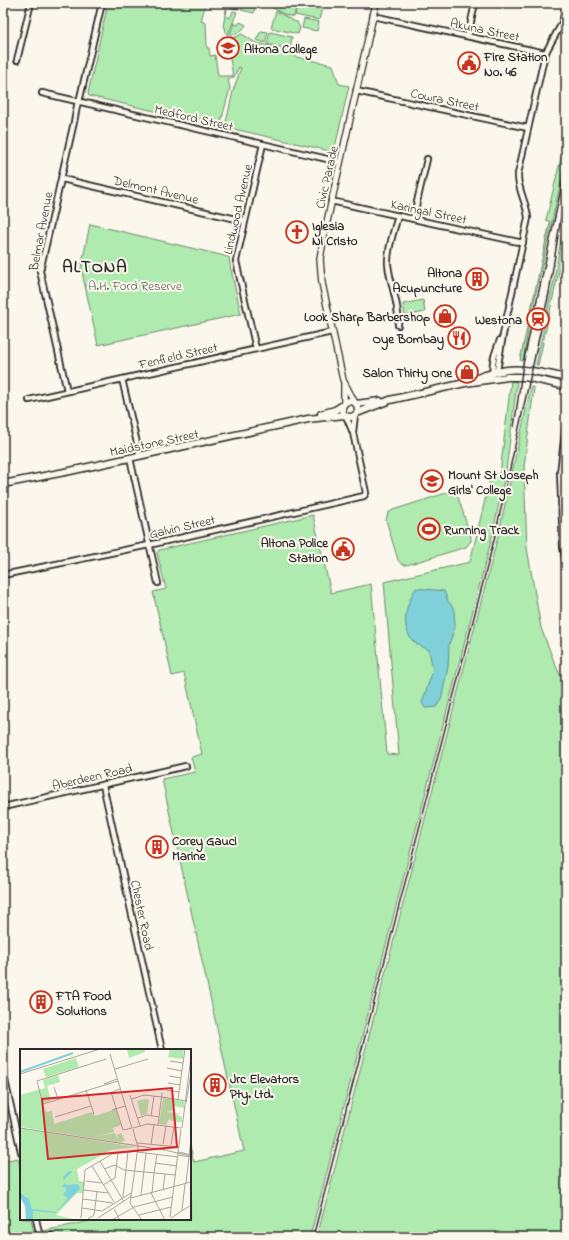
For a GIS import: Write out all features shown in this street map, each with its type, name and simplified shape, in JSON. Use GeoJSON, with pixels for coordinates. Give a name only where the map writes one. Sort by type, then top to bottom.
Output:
{"type":"FeatureCollection","features":[{"type":"Feature","properties":{"kind":"main road"},"geometry":{"type":"LineString","coordinates":[[465,383],[495,372],[514,369],[532,370],[566,378]]}},
{"type":"Feature","properties":{"kind":"main road"},"geometry":{"type":"LineString","coordinates":[[495,372],[496,379]]}},
{"type":"Feature","properties":{"kind":"main road"},"geometry":{"type":"LineString","coordinates":[[390,400],[351,417],[345,416],[342,410],[343,404],[350,401],[355,403],[390,400],[465,383],[514,376],[526,377],[566,386]]}},
{"type":"Feature","properties":{"kind":"main road"},"geometry":{"type":"LineString","coordinates":[[355,403],[358,408],[356,414]]}},
{"type":"Feature","properties":{"kind":"main road","name":"Maidstone Street"},"geometry":{"type":"LineString","coordinates":[[3,484],[308,419],[335,410],[343,404]]}},
{"type":"Feature","properties":{"kind":"main road","name":"Maidstone Street"},"geometry":{"type":"LineString","coordinates":[[308,419],[345,416]]}},
{"type":"Feature","properties":{"kind":"street"},"geometry":{"type":"LineString","coordinates":[[17,60],[31,3]]}},
{"type":"Feature","properties":{"kind":"street","name":"Belmar Avenue"},"geometry":{"type":"LineString","coordinates":[[67,391],[40,271],[102,3]]}},
{"type":"Feature","properties":{"kind":"street","name":"Civic Parade"},"geometry":{"type":"LineString","coordinates":[[355,403],[344,380],[323,290],[320,267],[322,245],[331,201],[376,3]]}},
{"type":"Feature","properties":{"kind":"street"},"geometry":{"type":"LineString","coordinates":[[468,36],[475,3]]}},
{"type":"Feature","properties":{"kind":"street"},"geometry":{"type":"LineString","coordinates":[[495,372],[493,366],[496,352],[503,335],[527,223],[528,214],[518,177],[545,53],[562,23],[566,6]]}},
{"type":"Feature","properties":{"kind":"street","name":"Akuna Street"},"geometry":{"type":"LineString","coordinates":[[373,16],[545,53]]}},
{"type":"Feature","properties":{"kind":"street","name":"Cowra Street"},"geometry":{"type":"LineString","coordinates":[[356,91],[528,128]]}},
{"type":"Feature","properties":{"kind":"street","name":"Medford Street"},"geometry":{"type":"LineString","coordinates":[[42,93],[340,162]]}},
{"type":"Feature","properties":{"kind":"street","name":"Lindwood Avenue"},"geometry":{"type":"LineString","coordinates":[[256,349],[236,261],[263,144]]}},
{"type":"Feature","properties":{"kind":"street"},"geometry":{"type":"LineString","coordinates":[[413,219],[427,159]]}},
{"type":"Feature","properties":{"kind":"street","name":"Delmont Avenue"},"geometry":{"type":"LineString","coordinates":[[62,179],[245,221]]}},
{"type":"Feature","properties":{"kind":"street","name":"Karingal Street"},"geometry":{"type":"LineString","coordinates":[[331,201],[523,243]]}},
{"type":"Feature","properties":{"kind":"street"},"geometry":{"type":"LineString","coordinates":[[398,216],[388,261],[398,310],[398,325]]}},
{"type":"Feature","properties":{"kind":"street","name":"Fenfield Street"},"geometry":{"type":"LineString","coordinates":[[30,400],[332,332]]}},
{"type":"Feature","properties":{"kind":"street"},"geometry":{"type":"LineString","coordinates":[[122,379],[140,456]]}},
{"type":"Feature","properties":{"kind":"street","name":"Civic Parade"},"geometry":{"type":"LineString","coordinates":[[343,404],[344,380]]}},
{"type":"Feature","properties":{"kind":"street"},"geometry":{"type":"LineString","coordinates":[[352,433],[356,414]]}},
{"type":"Feature","properties":{"kind":"street"},"geometry":{"type":"LineString","coordinates":[[345,416],[352,433]]}},
{"type":"Feature","properties":{"kind":"street"},"geometry":{"type":"LineString","coordinates":[[566,424],[560,474],[562,547],[566,565]]}},
{"type":"Feature","properties":{"kind":"street","name":"Galvin Street"},"geometry":{"type":"LineString","coordinates":[[3,575],[149,545],[362,497],[365,495],[365,488],[352,433]]}},
{"type":"Feature","properties":{"kind":"street"},"geometry":{"type":"LineString","coordinates":[[130,458],[158,583]]}},
{"type":"Feature","properties":{"kind":"street"},"geometry":{"type":"LineString","coordinates":[[560,474],[566,474]]}},
{"type":"Feature","properties":{"kind":"street","name":"Aberdeen Road"},"geometry":{"type":"LineString","coordinates":[[3,807],[186,766]]}},
{"type":"Feature","properties":{"kind":"street","name":"Chester Road"},"geometry":{"type":"LineString","coordinates":[[103,785],[162,1049]]}},
{"type":"Feature","properties":{"kind":"street"},"geometry":{"type":"LineString","coordinates":[[3,1071],[6,1095],[20,1148]]}},
{"type":"Feature","properties":{"kind":"street"},"geometry":{"type":"LineString","coordinates":[[36,1220],[40,1237]]}},
{"type":"Feature","properties":{"kind":"green space","name":"Altona College"},"geometry":{"type":"Polygon","coordinates":[[[108,3],[206,3],[201,21],[206,23],[207,48],[209,48],[210,56],[215,55],[218,76],[233,76],[226,37],[233,38],[242,34],[256,43],[293,51],[292,56],[333,65],[339,84],[349,86],[334,152],[225,127],[233,91],[241,68],[239,67],[234,77],[228,80],[230,88],[220,126],[89,96],[88,93],[108,3]]]}},
{"type":"Feature","properties":{"kind":"green space"},"geometry":{"type":"Polygon","coordinates":[[[230,3],[241,3],[238,9],[227,7],[230,3]]]}},
{"type":"Feature","properties":{"kind":"green space"},"geometry":{"type":"Polygon","coordinates":[[[245,3],[255,3],[254,13],[241,10],[245,3]]]}},
{"type":"Feature","properties":{"kind":"green space"},"geometry":{"type":"Polygon","coordinates":[[[271,3],[297,3],[294,17],[285,15],[273,8],[271,3]]]}},
{"type":"Feature","properties":{"kind":"green space"},"geometry":{"type":"Polygon","coordinates":[[[298,3],[322,8],[319,20],[295,15],[298,3]]]}},
{"type":"Feature","properties":{"kind":"green space"},"geometry":{"type":"Polygon","coordinates":[[[226,9],[226,16],[230,18],[233,11],[237,12],[228,35],[225,27],[223,27],[226,9]]]}},
{"type":"Feature","properties":{"kind":"green space"},"geometry":{"type":"Polygon","coordinates":[[[276,11],[297,22],[300,28],[298,34],[271,28],[276,11]]]}},
{"type":"Feature","properties":{"kind":"green space"},"geometry":{"type":"Polygon","coordinates":[[[304,19],[319,22],[317,31],[302,28],[304,19]]]}},
{"type":"Feature","properties":{"kind":"green space"},"geometry":{"type":"Polygon","coordinates":[[[240,22],[246,25],[239,32],[230,35],[234,23],[238,25],[240,22]]]}},
{"type":"Feature","properties":{"kind":"green space"},"geometry":{"type":"Polygon","coordinates":[[[261,31],[268,32],[265,43],[256,40],[261,31]]]}},
{"type":"Feature","properties":{"kind":"green space"},"geometry":{"type":"Polygon","coordinates":[[[270,32],[292,37],[290,49],[267,44],[270,32]]]}},
{"type":"Feature","properties":{"kind":"green space"},"geometry":{"type":"Polygon","coordinates":[[[566,137],[566,159],[529,324],[523,361],[520,360],[550,222],[546,220],[566,137]]]}},
{"type":"Feature","properties":{"kind":"green space"},"geometry":{"type":"Polygon","coordinates":[[[566,209],[566,239],[538,365],[536,365],[555,275],[566,209]]]}},
{"type":"Feature","properties":{"kind":"green space","name":"A.H. Ford Reserve"},"geometry":{"type":"Polygon","coordinates":[[[90,224],[229,257],[241,314],[98,345],[81,268],[90,224]]]}},
{"type":"Feature","properties":{"kind":"green space"},"geometry":{"type":"Polygon","coordinates":[[[423,300],[425,312],[405,316],[403,304],[423,300]]]}},
{"type":"Feature","properties":{"kind":"green space"},"geometry":{"type":"Polygon","coordinates":[[[511,381],[517,382],[506,471],[491,541],[310,1237],[3,1237],[3,1161],[18,1158],[20,1168],[20,1220],[31,1220],[34,1233],[94,1220],[191,1220],[191,1150],[194,1162],[244,1151],[162,779],[195,772],[191,757],[202,754],[184,673],[172,676],[153,592],[166,589],[157,553],[159,550],[313,515],[331,593],[371,584],[387,754],[399,755],[384,582],[470,562],[491,475],[500,473],[511,381]]]}},
{"type":"Feature","properties":{"kind":"green space"},"geometry":{"type":"Polygon","coordinates":[[[531,387],[534,388],[524,467],[527,548],[541,628],[566,688],[566,1237],[317,1237],[498,536],[531,387]]]}},
{"type":"Feature","properties":{"kind":"green space","name":"Running Track"},"geometry":{"type":"Polygon","coordinates":[[[453,492],[458,497],[471,541],[466,547],[408,565],[399,562],[386,520],[388,513],[393,510],[453,492]]]}},
{"type":"Feature","properties":{"kind":"water"},"geometry":{"type":"Polygon","coordinates":[[[416,588],[444,591],[448,601],[454,609],[455,627],[449,644],[448,667],[441,700],[436,707],[425,708],[422,703],[433,670],[429,650],[415,643],[407,630],[407,608],[416,588]]]}},
{"type":"Feature","properties":{"kind":"railway"},"geometry":{"type":"LineString","coordinates":[[514,427],[523,364],[566,166]]}},
{"type":"Feature","properties":{"kind":"railway"},"geometry":{"type":"LineString","coordinates":[[313,1237],[494,540],[549,293],[566,185]]}},
{"type":"Feature","properties":{"kind":"place","name":"Altona College"},"geometry":{"type":"Point","coordinates":[228,48]}},
{"type":"Feature","properties":{"kind":"place","name":"Fire Station No. 46"},"geometry":{"type":"Point","coordinates":[469,63]}},
{"type":"Feature","properties":{"kind":"place","name":"Iglesia Ni Cristo"},"geometry":{"type":"Point","coordinates":[297,232]}},
{"type":"Feature","properties":{"kind":"place","name":"Altona Acupuncture"},"geometry":{"type":"Point","coordinates":[477,279]}},
{"type":"Feature","properties":{"kind":"place","name":"Look Sharp Barbershop"},"geometry":{"type":"Point","coordinates":[445,316]}},
{"type":"Feature","properties":{"kind":"place","name":"Westona"},"geometry":{"type":"Point","coordinates":[538,319]}},
{"type":"Feature","properties":{"kind":"place","name":"Oye Bombay"},"geometry":{"type":"Point","coordinates":[459,338]}},
{"type":"Feature","properties":{"kind":"place","name":"Salon Thirty One"},"geometry":{"type":"Point","coordinates":[467,372]}},
{"type":"Feature","properties":{"kind":"place","name":"Mount St Joseph Girls' College"},"geometry":{"type":"Point","coordinates":[432,481]}},
{"type":"Feature","properties":{"kind":"place","name":"Running Track"},"geometry":{"type":"Point","coordinates":[429,529]}},
{"type":"Feature","properties":{"kind":"place","name":"Altona Police Station"},"geometry":{"type":"Point","coordinates":[343,549]}},
{"type":"Feature","properties":{"kind":"place","name":"Corey Gauci Marine"},"geometry":{"type":"Point","coordinates":[157,847]}},
{"type":"Feature","properties":{"kind":"place","name":"FTA Food Solutions"},"geometry":{"type":"Point","coordinates":[41,1002]}},
{"type":"Feature","properties":{"kind":"place","name":"Jrc Elevators Pty. Ltd."},"geometry":{"type":"Point","coordinates":[215,1085]}},
{"type":"Feature","properties":{"kind":"district","name":"ALTONA"},"geometry":{"type":"Point","coordinates":[95,266]}}]}
